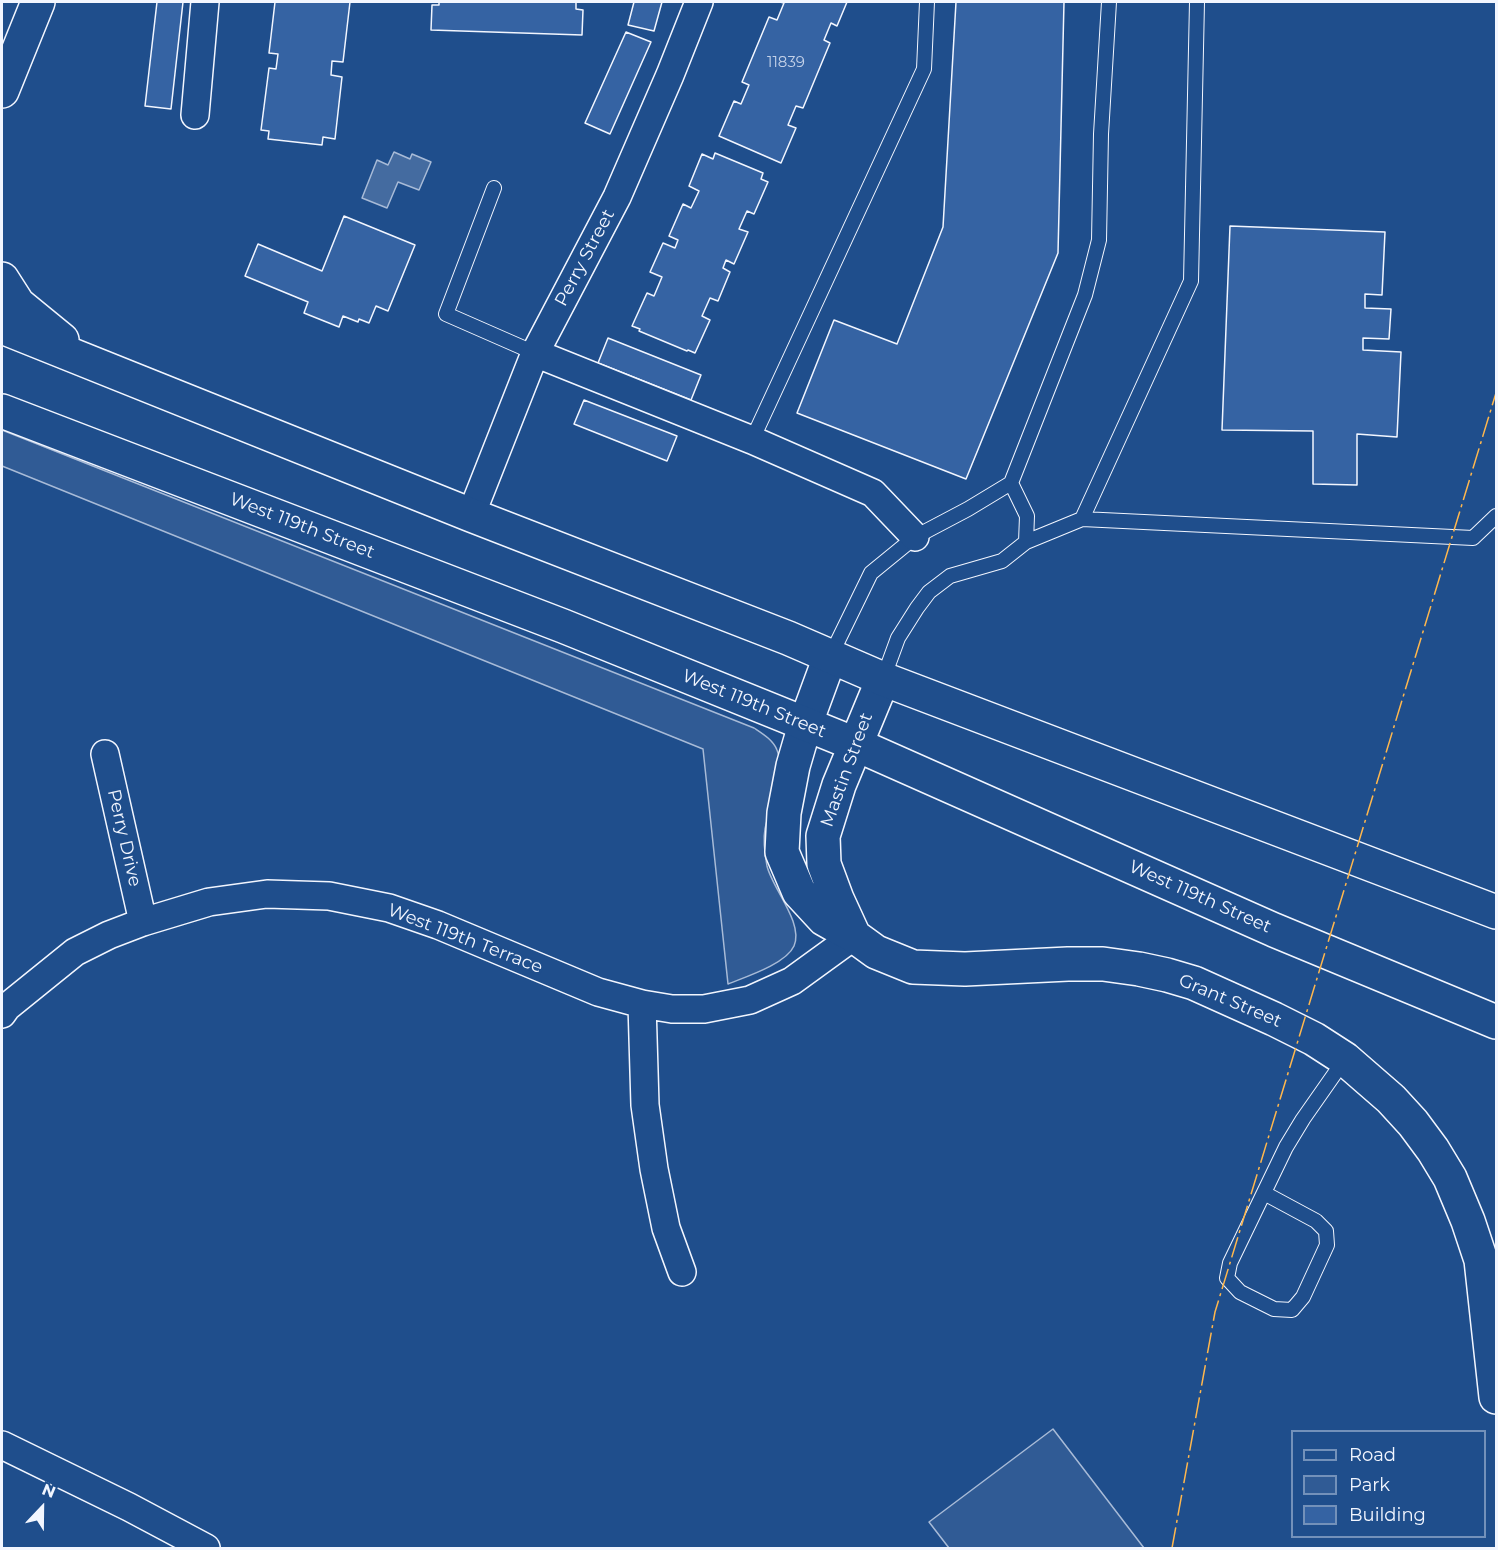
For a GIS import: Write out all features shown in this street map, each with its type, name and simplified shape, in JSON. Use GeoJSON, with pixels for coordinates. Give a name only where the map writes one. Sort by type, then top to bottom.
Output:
{"type":"FeatureCollection","features":[{"type":"Feature","properties":{"kind":"main road"},"geometry":{"type":"LineString","coordinates":[[2,92],[38,2]]}},
{"type":"Feature","properties":{"kind":"main road"},"geometry":{"type":"LineString","coordinates":[[2,279],[18,304],[89,362]]}},
{"type":"Feature","properties":{"kind":"main road"},"geometry":{"type":"LineString","coordinates":[[2,327],[471,515],[777,634],[883,679],[1497,912]]}},
{"type":"Feature","properties":{"kind":"main road","name":"West 119th Street"},"geometry":{"type":"LineString","coordinates":[[2,411],[563,626],[855,744],[1274,930],[1497,1022]]}},
{"type":"Feature","properties":{"kind":"main road"},"geometry":{"type":"LineString","coordinates":[[830,657],[805,724],[793,766],[784,813],[782,852],[799,892],[824,919],[854,936]]}},
{"type":"Feature","properties":{"kind":"main road","name":"Mastin Street"},"geometry":{"type":"LineString","coordinates":[[854,936],[824,864],[823,836],[838,785],[883,679]]}},
{"type":"Feature","properties":{"kind":"main road","name":"Grant Street"},"geometry":{"type":"LineString","coordinates":[[854,936],[876,952],[913,967],[965,969],[1103,964],[1167,975],[1194,983],[1274,1019],[1345,1059],[1391,1099],[1413,1123],[1450,1178],[1468,1221],[1480,1260],[1497,1397]]}},
{"type":"Feature","properties":{"kind":"street"},"geometry":{"type":"LineString","coordinates":[[195,115],[205,2]]}},
{"type":"Feature","properties":{"kind":"street","name":"Perry Street"},"geometry":{"type":"LineString","coordinates":[[471,515],[535,353],[617,197],[699,2]]}},
{"type":"Feature","properties":{"kind":"street"},"geometry":{"type":"LineString","coordinates":[[535,353],[752,440],[873,493],[915,537]]}},
{"type":"Feature","properties":{"kind":"street","name":"Perry Drive"},"geometry":{"type":"LineString","coordinates":[[105,754],[143,922]]}},
{"type":"Feature","properties":{"kind":"street","name":"West 119th Terrace"},"geometry":{"type":"LineString","coordinates":[[143,922],[209,902],[267,894],[329,896],[388,908],[448,930],[598,992],[642,1004]]}},
{"type":"Feature","properties":{"kind":"street"},"geometry":{"type":"LineString","coordinates":[[2,1014],[7,1007],[75,952],[109,935],[143,922]]}},
{"type":"Feature","properties":{"kind":"street"},"geometry":{"type":"LineString","coordinates":[[682,1272],[666,1228],[654,1169],[645,1105],[642,1004],[672,1009],[704,1008],[750,1000],[792,981],[854,936]]}},
{"type":"Feature","properties":{"kind":"street"},"geometry":{"type":"LineString","coordinates":[[2,1445],[129,1507],[206,1548]]}},
{"type":"Feature","properties":{"kind":"lane"},"geometry":{"type":"LineString","coordinates":[[752,440],[924,69],[927,2]]}},
{"type":"Feature","properties":{"kind":"lane"},"geometry":{"type":"LineString","coordinates":[[830,657],[871,573],[915,537],[969,509],[1011,483],[1085,295],[1100,240],[1101,134],[1108,2]]}},
{"type":"Feature","properties":{"kind":"lane"},"geometry":{"type":"LineString","coordinates":[[1082,519],[1191,281],[1197,2]]}},
{"type":"Feature","properties":{"kind":"lane"},"geometry":{"type":"LineString","coordinates":[[494,188],[446,314],[535,353]]}},
{"type":"Feature","properties":{"kind":"lane"},"geometry":{"type":"LineString","coordinates":[[1011,483],[1027,516],[1026,542]]}},
{"type":"Feature","properties":{"kind":"lane"},"geometry":{"type":"LineString","coordinates":[[883,679],[898,638],[930,592],[950,576],[1002,561],[1026,542],[1082,519],[1473,538],[1497,516]]}},
{"type":"Feature","properties":{"kind":"lane"},"geometry":{"type":"LineString","coordinates":[[1264,1193],[1316,1221],[1326,1232],[1327,1245],[1303,1297],[1292,1310],[1274,1309],[1240,1292],[1227,1278],[1230,1263],[1286,1147],[1345,1059]]}},
{"type":"Feature","properties":{"kind":"green space"},"geometry":{"type":"Polygon","coordinates":[[[2,430],[754,728],[773,743],[779,758],[778,778],[765,829],[764,848],[770,875],[795,927],[796,937],[790,953],[754,974],[728,984],[703,749],[2,466],[2,430]]]}},
{"type":"Feature","properties":{"kind":"green space"},"geometry":{"type":"Polygon","coordinates":[[[1053,1429],[1144,1548],[949,1548],[929,1522],[1053,1429]]]}},
{"type":"Feature","properties":{"kind":"shaded area"},"geometry":{"type":"Polygon","coordinates":[[[394,152],[410,159],[412,154],[431,162],[419,190],[398,182],[387,208],[362,198],[377,160],[388,165],[394,152]]]}},
{"type":"Feature","properties":{"kind":"building"},"geometry":{"type":"Polygon","coordinates":[[[157,2],[183,2],[171,109],[145,106],[157,2]]]}},
{"type":"Feature","properties":{"kind":"building"},"geometry":{"type":"Polygon","coordinates":[[[275,2],[350,2],[343,62],[332,61],[331,75],[342,77],[335,139],[323,137],[322,145],[268,139],[269,131],[261,130],[269,68],[276,69],[278,54],[269,53],[275,2]]]}},
{"type":"Feature","properties":{"kind":"building"},"geometry":{"type":"Polygon","coordinates":[[[439,2],[576,2],[576,9],[583,10],[582,35],[431,30],[432,5],[439,5],[439,2]]]}},
{"type":"Feature","properties":{"kind":"building"},"geometry":{"type":"Polygon","coordinates":[[[634,2],[662,2],[654,31],[628,25],[634,2]]]}},
{"type":"Feature","properties":{"kind":"building"},"geometry":{"type":"Polygon","coordinates":[[[780,2],[847,2],[837,26],[831,23],[824,40],[830,43],[803,108],[796,106],[788,125],[796,128],[781,163],[719,136],[734,101],[741,104],[749,85],[742,82],[769,17],[777,20],[784,3],[780,2]]]}},
{"type":"Feature","properties":{"kind":"building"},"geometry":{"type":"Polygon","coordinates":[[[956,2],[1064,2],[1058,253],[966,479],[797,413],[834,320],[897,344],[943,227],[956,2]]]}},
{"type":"Feature","properties":{"kind":"building"},"geometry":{"type":"Polygon","coordinates":[[[626,32],[651,42],[610,134],[585,123],[626,32]]]}},
{"type":"Feature","properties":{"kind":"building"},"geometry":{"type":"Polygon","coordinates":[[[715,153],[763,173],[761,179],[768,182],[754,214],[747,211],[739,229],[748,232],[734,264],[726,260],[723,268],[730,272],[718,301],[710,298],[702,316],[710,320],[695,353],[639,331],[640,329],[632,326],[647,293],[654,296],[662,277],[650,272],[663,243],[675,248],[678,240],[669,236],[683,204],[691,208],[699,191],[689,186],[702,154],[713,159],[715,153]]]}},
{"type":"Feature","properties":{"kind":"building"},"geometry":{"type":"Polygon","coordinates":[[[344,216],[415,245],[388,311],[376,306],[369,323],[359,319],[358,322],[343,316],[339,327],[304,313],[308,302],[245,276],[258,244],[322,271],[344,216]]]}},
{"type":"Feature","properties":{"kind":"building"},"geometry":{"type":"Polygon","coordinates":[[[1230,226],[1385,232],[1382,295],[1365,294],[1365,308],[1391,309],[1389,339],[1363,338],[1363,350],[1401,352],[1397,437],[1357,434],[1357,485],[1313,484],[1313,431],[1222,430],[1230,226]]]}},
{"type":"Feature","properties":{"kind":"building"},"geometry":{"type":"Polygon","coordinates":[[[608,338],[701,375],[691,400],[598,363],[608,338]]]}},
{"type":"Feature","properties":{"kind":"building"},"geometry":{"type":"Polygon","coordinates":[[[584,400],[677,436],[667,461],[574,424],[584,400]]]}},
{"type":"Feature","properties":{"kind":"power"},"geometry":{"type":"LineString","coordinates":[[1172,1548],[1215,1312],[1496,393]]}}]}
